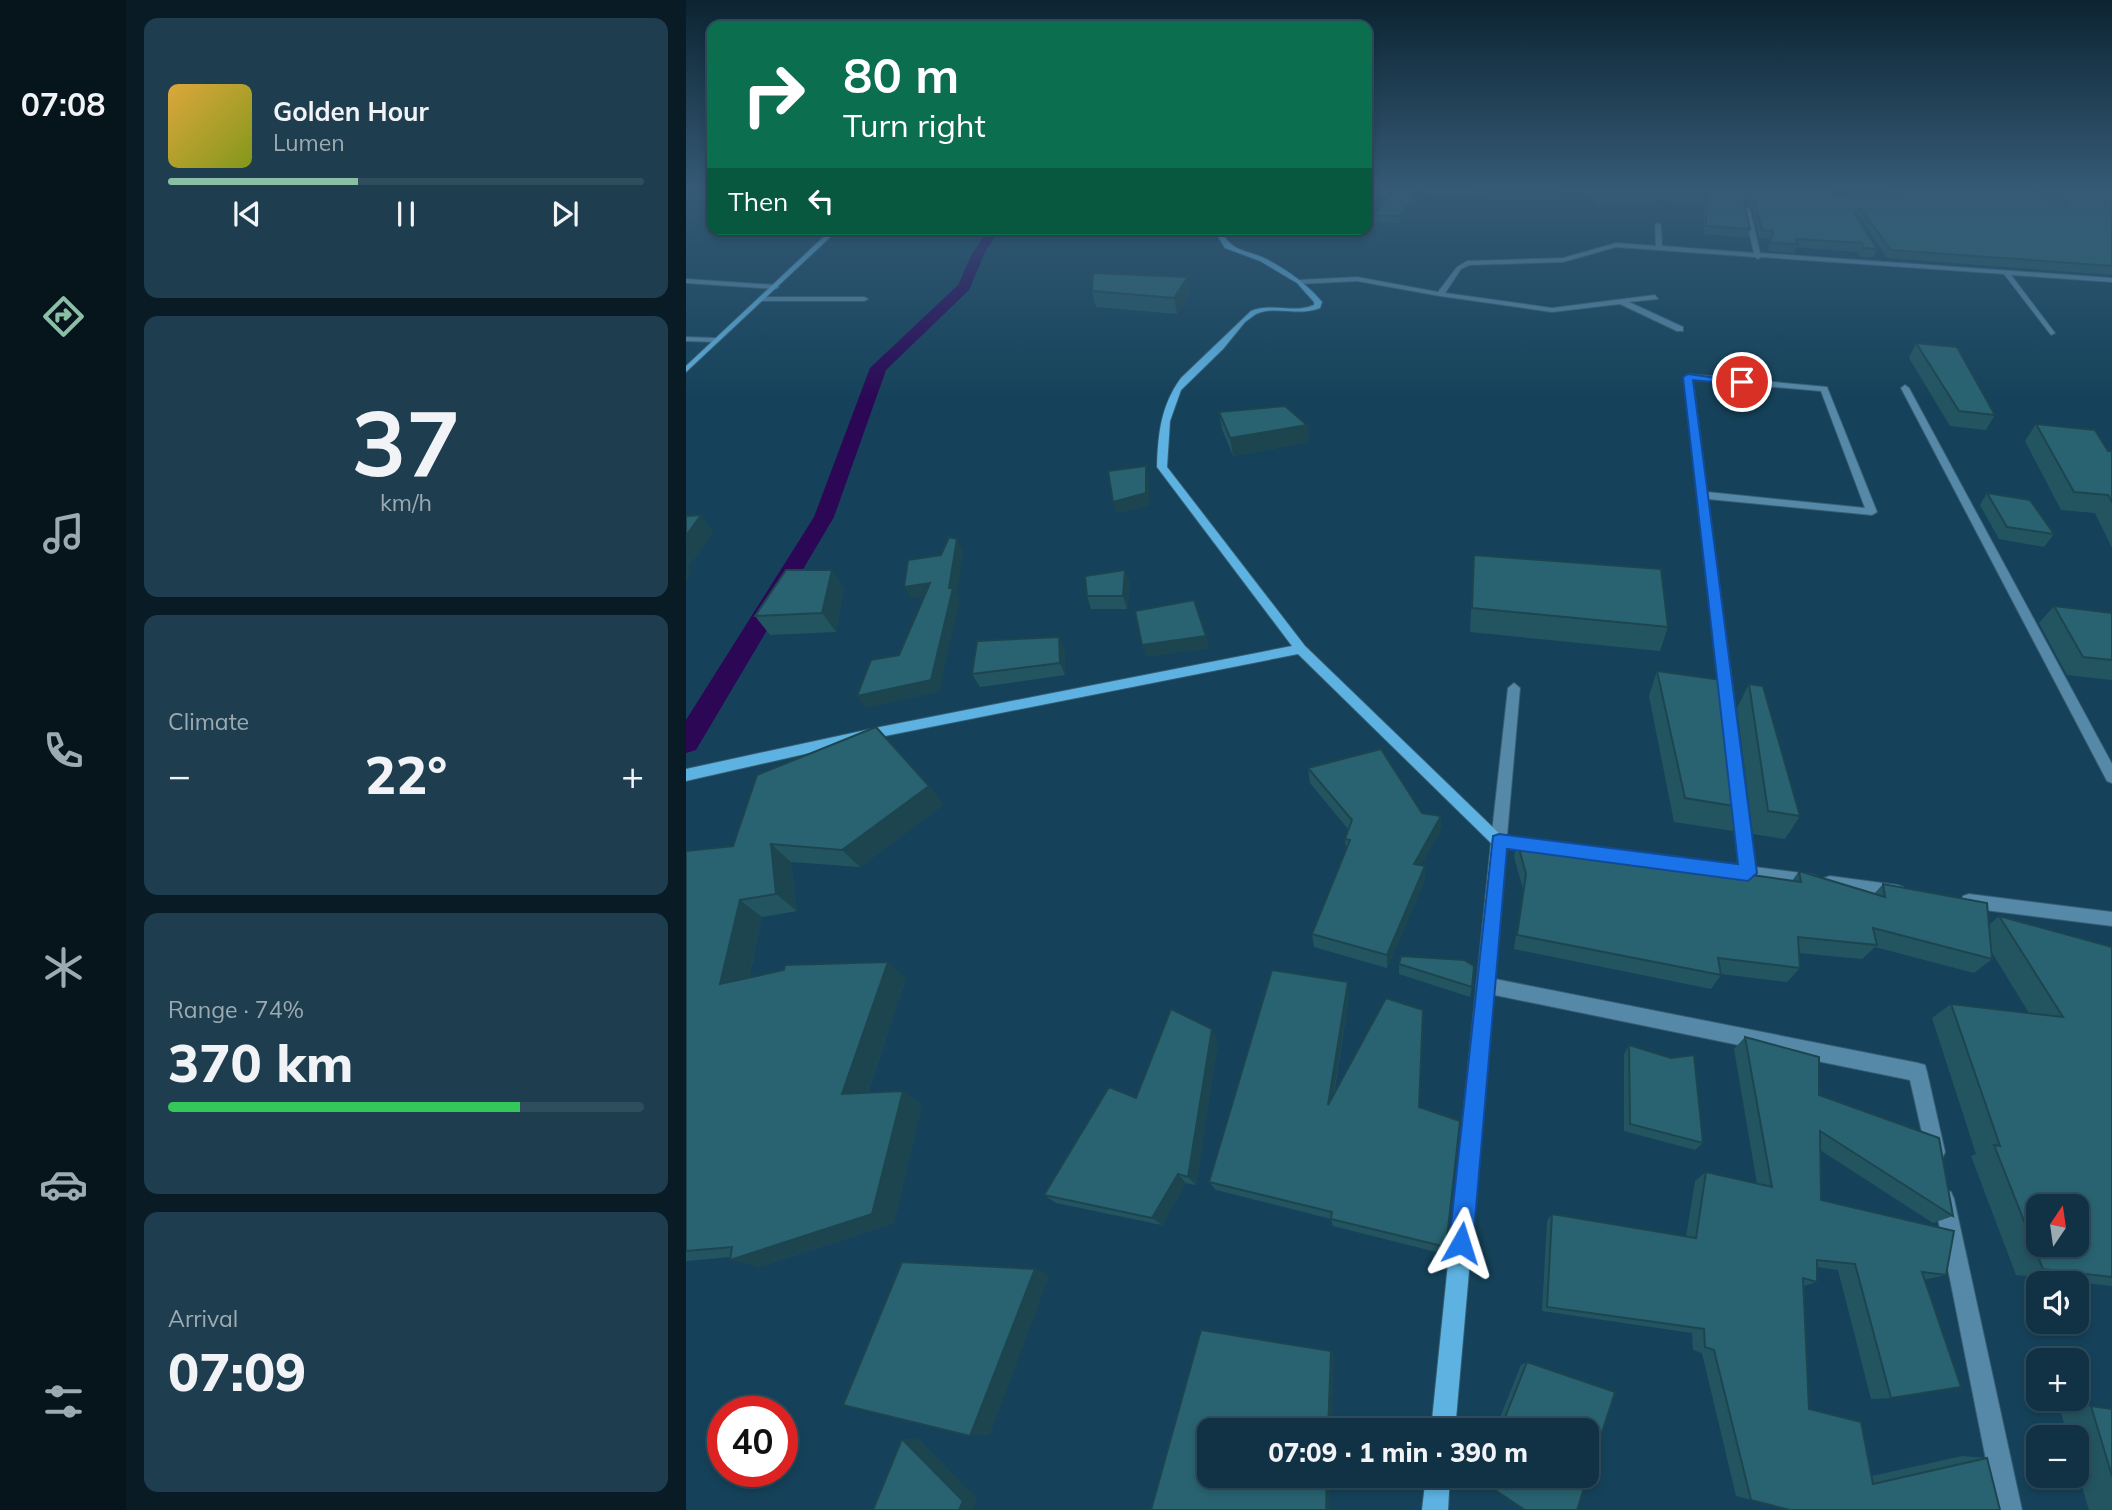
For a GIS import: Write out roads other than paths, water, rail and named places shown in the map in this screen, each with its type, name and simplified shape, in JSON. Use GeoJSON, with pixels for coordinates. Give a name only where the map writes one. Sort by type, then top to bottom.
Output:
{"type":"FeatureCollection","features":[{"type":"Feature","properties":{"kind":"street"},"geometry":{"type":"LineString","coordinates":[[686,370],[804,259]]}},
{"type":"Feature","properties":{"kind":"street"},"geometry":{"type":"LineString","coordinates":[[1261,259],[1299,282],[1318,302],[1317,306],[1299,311],[1259,309],[1249,314],[1217,350],[1184,380],[1171,402],[1163,429],[1162,467],[1301,649],[1499,841],[1554,848]]}},
{"type":"Feature","properties":{"kind":"street"},"geometry":{"type":"LineString","coordinates":[[1440,294],[1459,268],[1467,263],[1564,259]]}},
{"type":"Feature","properties":{"kind":"street"},"geometry":{"type":"LineString","coordinates":[[1797,259],[2112,279]]}},
{"type":"Feature","properties":{"kind":"street"},"geometry":{"type":"LineString","coordinates":[[1881,259],[1885,265]]}},
{"type":"Feature","properties":{"kind":"street"},"geometry":{"type":"LineString","coordinates":[[2006,273],[2051,333]]}},
{"type":"Feature","properties":{"kind":"street"},"geometry":{"type":"LineString","coordinates":[[1299,282],[1357,279],[1552,310],[1655,297]]}},
{"type":"Feature","properties":{"kind":"street"},"geometry":{"type":"LineString","coordinates":[[686,281],[776,287]]}},
{"type":"Feature","properties":{"kind":"street"},"geometry":{"type":"LineString","coordinates":[[762,299],[864,299]]}},
{"type":"Feature","properties":{"kind":"street"},"geometry":{"type":"LineString","coordinates":[[1619,300],[1680,329]]}},
{"type":"Feature","properties":{"kind":"street"},"geometry":{"type":"LineString","coordinates":[[686,339],[716,340]]}},
{"type":"Feature","properties":{"kind":"street"},"geometry":{"type":"LineString","coordinates":[[1702,495],[1872,512],[1824,388],[1688,377],[1702,495],[1728,711]]}},
{"type":"Feature","properties":{"kind":"street"},"geometry":{"type":"LineString","coordinates":[[1905,387],[2112,777]]}},
{"type":"Feature","properties":{"kind":"street"},"geometry":{"type":"LineString","coordinates":[[686,775],[880,732],[1301,649]]}},
{"type":"Feature","properties":{"kind":"street"},"geometry":{"type":"LineString","coordinates":[[1444,1418],[1514,688]]}},
{"type":"Feature","properties":{"kind":"street"},"geometry":{"type":"LineString","coordinates":[[1736,779],[1748,873]]}},
{"type":"Feature","properties":{"kind":"street"},"geometry":{"type":"LineString","coordinates":[[1623,857],[1910,894]]}},
{"type":"Feature","properties":{"kind":"street"},"geometry":{"type":"LineString","coordinates":[[1950,899],[2112,919]]}},
{"type":"Feature","properties":{"kind":"street"},"geometry":{"type":"LineString","coordinates":[[1485,985],[1918,1072],[2009,1510]]}},
{"type":"Feature","properties":{"kind":"street"},"geometry":{"type":"LineString","coordinates":[[1435,1510],[1437,1488]]}},
{"type":"Feature","properties":{"kind":"waterway"},"geometry":{"type":"LineString","coordinates":[[686,743],[824,517],[878,368],[964,287],[976,259]]}}]}
